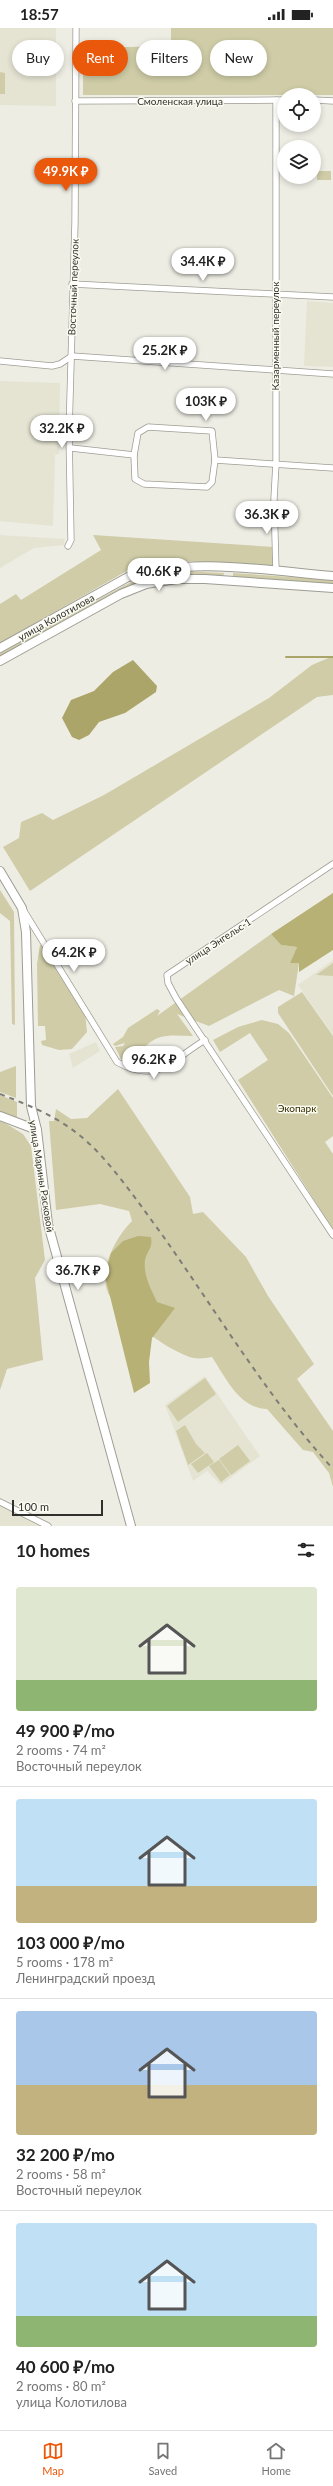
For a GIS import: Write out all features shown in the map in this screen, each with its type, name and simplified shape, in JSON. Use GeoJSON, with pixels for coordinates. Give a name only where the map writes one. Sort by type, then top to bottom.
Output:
{"type":"FeatureCollection","features":[{"type":"Feature","properties":{"kind":"main road","name":"улица Колотилова"},"geometry":{"type":"LineString","coordinates":[[0,648],[128,577],[144,571],[170,566],[227,568],[333,576]]}},
{"type":"Feature","properties":{"kind":"main road"},"geometry":{"type":"LineString","coordinates":[[227,568],[227,580]]}},
{"type":"Feature","properties":{"kind":"main road","name":"улица Колотилова"},"geometry":{"type":"LineString","coordinates":[[0,661],[121,594],[146,584],[176,579],[227,580],[333,588]]}},
{"type":"Feature","properties":{"kind":"main road","name":"улица Марины Расковой"},"geometry":{"type":"LineString","coordinates":[[0,871],[22,908],[26,932],[30,1099],[37,1130],[48,1224],[132,1526]]}},
{"type":"Feature","properties":{"kind":"main road"},"geometry":{"type":"LineString","coordinates":[[0,1116],[37,1130]]}},
{"type":"Feature","properties":{"kind":"street","name":"Восточный переулок"},"geometry":{"type":"LineString","coordinates":[[68,546],[71,540],[70,448],[72,284],[75,222],[76,28]]}},
{"type":"Feature","properties":{"kind":"street","name":"Смоленская улица"},"geometry":{"type":"LineString","coordinates":[[76,101],[276,100]]}},
{"type":"Feature","properties":{"kind":"street","name":"Казарменный переулок"},"geometry":{"type":"LineString","coordinates":[[276,100],[276,463],[274,499],[276,572]]}},
{"type":"Feature","properties":{"kind":"street"},"geometry":{"type":"LineString","coordinates":[[321,100],[333,101]]}},
{"type":"Feature","properties":{"kind":"street"},"geometry":{"type":"LineString","coordinates":[[72,284],[333,297]]}},
{"type":"Feature","properties":{"kind":"street"},"geometry":{"type":"LineString","coordinates":[[0,361],[52,366],[60,364],[72,356],[333,374]]}},
{"type":"Feature","properties":{"kind":"street"},"geometry":{"type":"LineString","coordinates":[[148,428],[212,431],[215,460],[212,482],[207,487],[144,484],[135,480],[134,455],[138,433],[148,428]]}},
{"type":"Feature","properties":{"kind":"street"},"geometry":{"type":"LineString","coordinates":[[70,448],[134,455]]}},
{"type":"Feature","properties":{"kind":"street"},"geometry":{"type":"LineString","coordinates":[[215,460],[333,468]]}},
{"type":"Feature","properties":{"kind":"street","name":"улица Энгельс-1"},"geometry":{"type":"LineString","coordinates":[[333,864],[167,976],[168,983],[176,998],[333,1235]]}},
{"type":"Feature","properties":{"kind":"street"},"geometry":{"type":"LineString","coordinates":[[22,908],[110,1047],[117,1062],[125,1066],[155,1072],[166,1068],[205,1040]]}},
{"type":"Feature","properties":{"kind":"street"},"geometry":{"type":"LineString","coordinates":[[0,1502],[48,1526]]}},
{"type":"Feature","properties":{"kind":"shaded area"},"geometry":{"type":"Polygon","coordinates":[[[0,28],[56,28],[56,40],[12,40],[12,76],[56,76],[56,106],[0,105],[0,28]]]}},
{"type":"Feature","properties":{"kind":"shaded area"},"geometry":{"type":"Polygon","coordinates":[[[307,301],[333,303],[333,367],[304,366],[307,301]]]}},
{"type":"Feature","properties":{"kind":"shaded area"},"geometry":{"type":"Polygon","coordinates":[[[0,381],[60,383],[59,454],[55,455],[53,526],[0,521],[0,381]]]}},
{"type":"Feature","properties":{"kind":"shaded area"},"geometry":{"type":"Polygon","coordinates":[[[0,535],[65,539],[64,545],[34,548],[0,568],[0,535]]]}},
{"type":"Feature","properties":{"kind":"shaded area"},"geometry":{"type":"Polygon","coordinates":[[[133,660],[157,686],[156,692],[125,713],[99,722],[89,735],[79,740],[72,737],[62,718],[71,700],[94,691],[113,672],[133,660]]]}},
{"type":"Feature","properties":{"kind":"shaded area"},"geometry":{"type":"Polygon","coordinates":[[[333,893],[333,950],[299,972],[299,963],[290,963],[297,947],[281,945],[271,934],[333,893]]]}},
{"type":"Feature","properties":{"kind":"shaded area"},"geometry":{"type":"Polygon","coordinates":[[[333,960],[333,1035],[298,985],[333,960]]]}},
{"type":"Feature","properties":{"kind":"shaded area"},"geometry":{"type":"Polygon","coordinates":[[[96,1042],[100,1051],[73,1068],[69,1054],[96,1042]]]}},
{"type":"Feature","properties":{"kind":"shaded area"},"geometry":{"type":"Polygon","coordinates":[[[138,1236],[151,1237],[151,1247],[145,1260],[145,1271],[157,1302],[175,1308],[152,1338],[149,1362],[150,1383],[134,1393],[105,1276],[111,1253],[123,1241],[138,1236]]]}},
{"type":"Feature","properties":{"kind":"shaded area"},"geometry":{"type":"Polygon","coordinates":[[[205,1376],[260,1456],[221,1485],[207,1471],[193,1481],[165,1405],[205,1376]]]}},
{"type":"Feature","properties":{"kind":"shaded area"},"geometry":{"type":"Polygon","coordinates":[[[0,1504],[42,1526],[0,1526],[0,1504]]]}},
{"type":"Feature","properties":{"kind":"green space"},"geometry":{"type":"Polygon","coordinates":[[[171,28],[333,28],[333,95],[321,95],[321,88],[277,88],[277,95],[83,95],[83,76],[128,76],[128,47],[136,47],[136,76],[202,76],[202,40],[171,40],[171,28]]]}},
{"type":"Feature","properties":{"kind":"green space"},"geometry":{"type":"Polygon","coordinates":[[[0,72],[5,73],[5,94],[0,94],[0,72]]]}},
{"type":"Feature","properties":{"kind":"green space"},"geometry":{"type":"Polygon","coordinates":[[[321,171],[331,171],[331,180],[321,180],[321,171]]]}},
{"type":"Feature","properties":{"kind":"green space"},"geometry":{"type":"Polygon","coordinates":[[[93,535],[274,547],[274,566],[167,560],[132,568],[0,643],[0,604],[16,594],[21,600],[101,550],[93,535]]]}},
{"type":"Feature","properties":{"kind":"green space"},"geometry":{"type":"Polygon","coordinates":[[[178,571],[224,573],[223,578],[157,580],[0,658],[0,653],[125,585],[151,575],[178,571]]]}},
{"type":"Feature","properties":{"kind":"green space"},"geometry":{"type":"Polygon","coordinates":[[[233,573],[333,580],[333,585],[233,578],[233,573]]]}},
{"type":"Feature","properties":{"kind":"green space"},"geometry":{"type":"Polygon","coordinates":[[[333,656],[333,695],[317,697],[30,891],[3,847],[19,838],[21,822],[42,813],[53,820],[104,795],[269,698],[312,665],[333,656]]]}},
{"type":"Feature","properties":{"kind":"green space"},"geometry":{"type":"Polygon","coordinates":[[[0,890],[14,912],[15,1025],[12,1024],[10,921],[0,913],[0,890]]]}},
{"type":"Feature","properties":{"kind":"green space"},"geometry":{"type":"Polygon","coordinates":[[[271,934],[281,945],[297,947],[290,963],[299,963],[294,996],[279,990],[209,1026],[177,1014],[193,1036],[174,1035],[156,1039],[146,1046],[136,1066],[121,1059],[115,1047],[123,1046],[125,1043],[115,1046],[113,1044],[123,1037],[128,1028],[157,1009],[160,1011],[157,1016],[271,934]]]}},
{"type":"Feature","properties":{"kind":"green space"},"geometry":{"type":"Polygon","coordinates":[[[40,945],[42,945],[85,1013],[87,1032],[72,1049],[59,1050],[42,1045],[41,1041],[46,1040],[45,1026],[38,1026],[37,964],[40,945]]]}},
{"type":"Feature","properties":{"kind":"green space"},"geometry":{"type":"Polygon","coordinates":[[[333,963],[333,976],[316,975],[333,963]]]}},
{"type":"Feature","properties":{"kind":"green space"},"geometry":{"type":"Polygon","coordinates":[[[302,992],[333,1036],[333,1096],[278,1013],[278,1007],[302,992]]]}},
{"type":"Feature","properties":{"kind":"green space","name":"Экопарк"},"geometry":{"type":"Polygon","coordinates":[[[262,1020],[278,1024],[289,1033],[333,1098],[333,1136],[325,1142],[333,1154],[333,1230],[238,1080],[268,1060],[250,1033],[220,1052],[213,1040],[238,1027],[262,1020]]]}},
{"type":"Feature","properties":{"kind":"green space"},"geometry":{"type":"Polygon","coordinates":[[[16,1066],[16,1098],[0,1092],[0,1072],[16,1066]]]}},
{"type":"Feature","properties":{"kind":"green space"},"geometry":{"type":"Polygon","coordinates":[[[118,1089],[190,1197],[193,1214],[203,1212],[246,1257],[268,1296],[314,1364],[297,1379],[333,1431],[333,1487],[329,1473],[313,1452],[303,1450],[267,1409],[257,1407],[241,1398],[228,1382],[212,1357],[194,1358],[173,1350],[149,1334],[126,1315],[111,1298],[105,1279],[106,1268],[109,1257],[119,1237],[132,1221],[129,1211],[100,1204],[56,1210],[49,1121],[54,1121],[56,1109],[71,1119],[87,1118],[118,1089]]]}},
{"type":"Feature","properties":{"kind":"green space"},"geometry":{"type":"Polygon","coordinates":[[[0,1095],[17,1102],[17,1118],[0,1111],[0,1095]]]}},
{"type":"Feature","properties":{"kind":"green space"},"geometry":{"type":"Polygon","coordinates":[[[0,1120],[23,1134],[31,1146],[45,1260],[35,1278],[43,1360],[7,1369],[0,1390],[0,1120]]]}},
{"type":"Feature","properties":{"kind":"green space"},"geometry":{"type":"Polygon","coordinates":[[[205,1378],[216,1394],[178,1422],[167,1406],[205,1378]]]}},
{"type":"Feature","properties":{"kind":"green space"},"geometry":{"type":"Polygon","coordinates":[[[185,1425],[196,1444],[205,1453],[188,1465],[176,1431],[185,1425]]]}},
{"type":"Feature","properties":{"kind":"green space"},"geometry":{"type":"Polygon","coordinates":[[[238,1445],[250,1461],[231,1475],[219,1459],[238,1445]]]}},
{"type":"Feature","properties":{"kind":"green space"},"geometry":{"type":"Polygon","coordinates":[[[207,1453],[214,1462],[198,1473],[191,1464],[207,1453]]]}},
{"type":"Feature","properties":{"kind":"green space"},"geometry":{"type":"Polygon","coordinates":[[[219,1460],[230,1475],[221,1482],[209,1466],[219,1460]]]}},
{"type":"Feature","properties":{"kind":"waterway"},"geometry":{"type":"LineString","coordinates":[[286,657],[333,657]]}},
{"type":"Feature","properties":{"kind":"railway"},"geometry":{"type":"LineString","coordinates":[[0,1094],[31,1106],[60,1121],[78,1134],[101,1155],[163,1236],[265,1385],[309,1442],[333,1469]]}}]}
